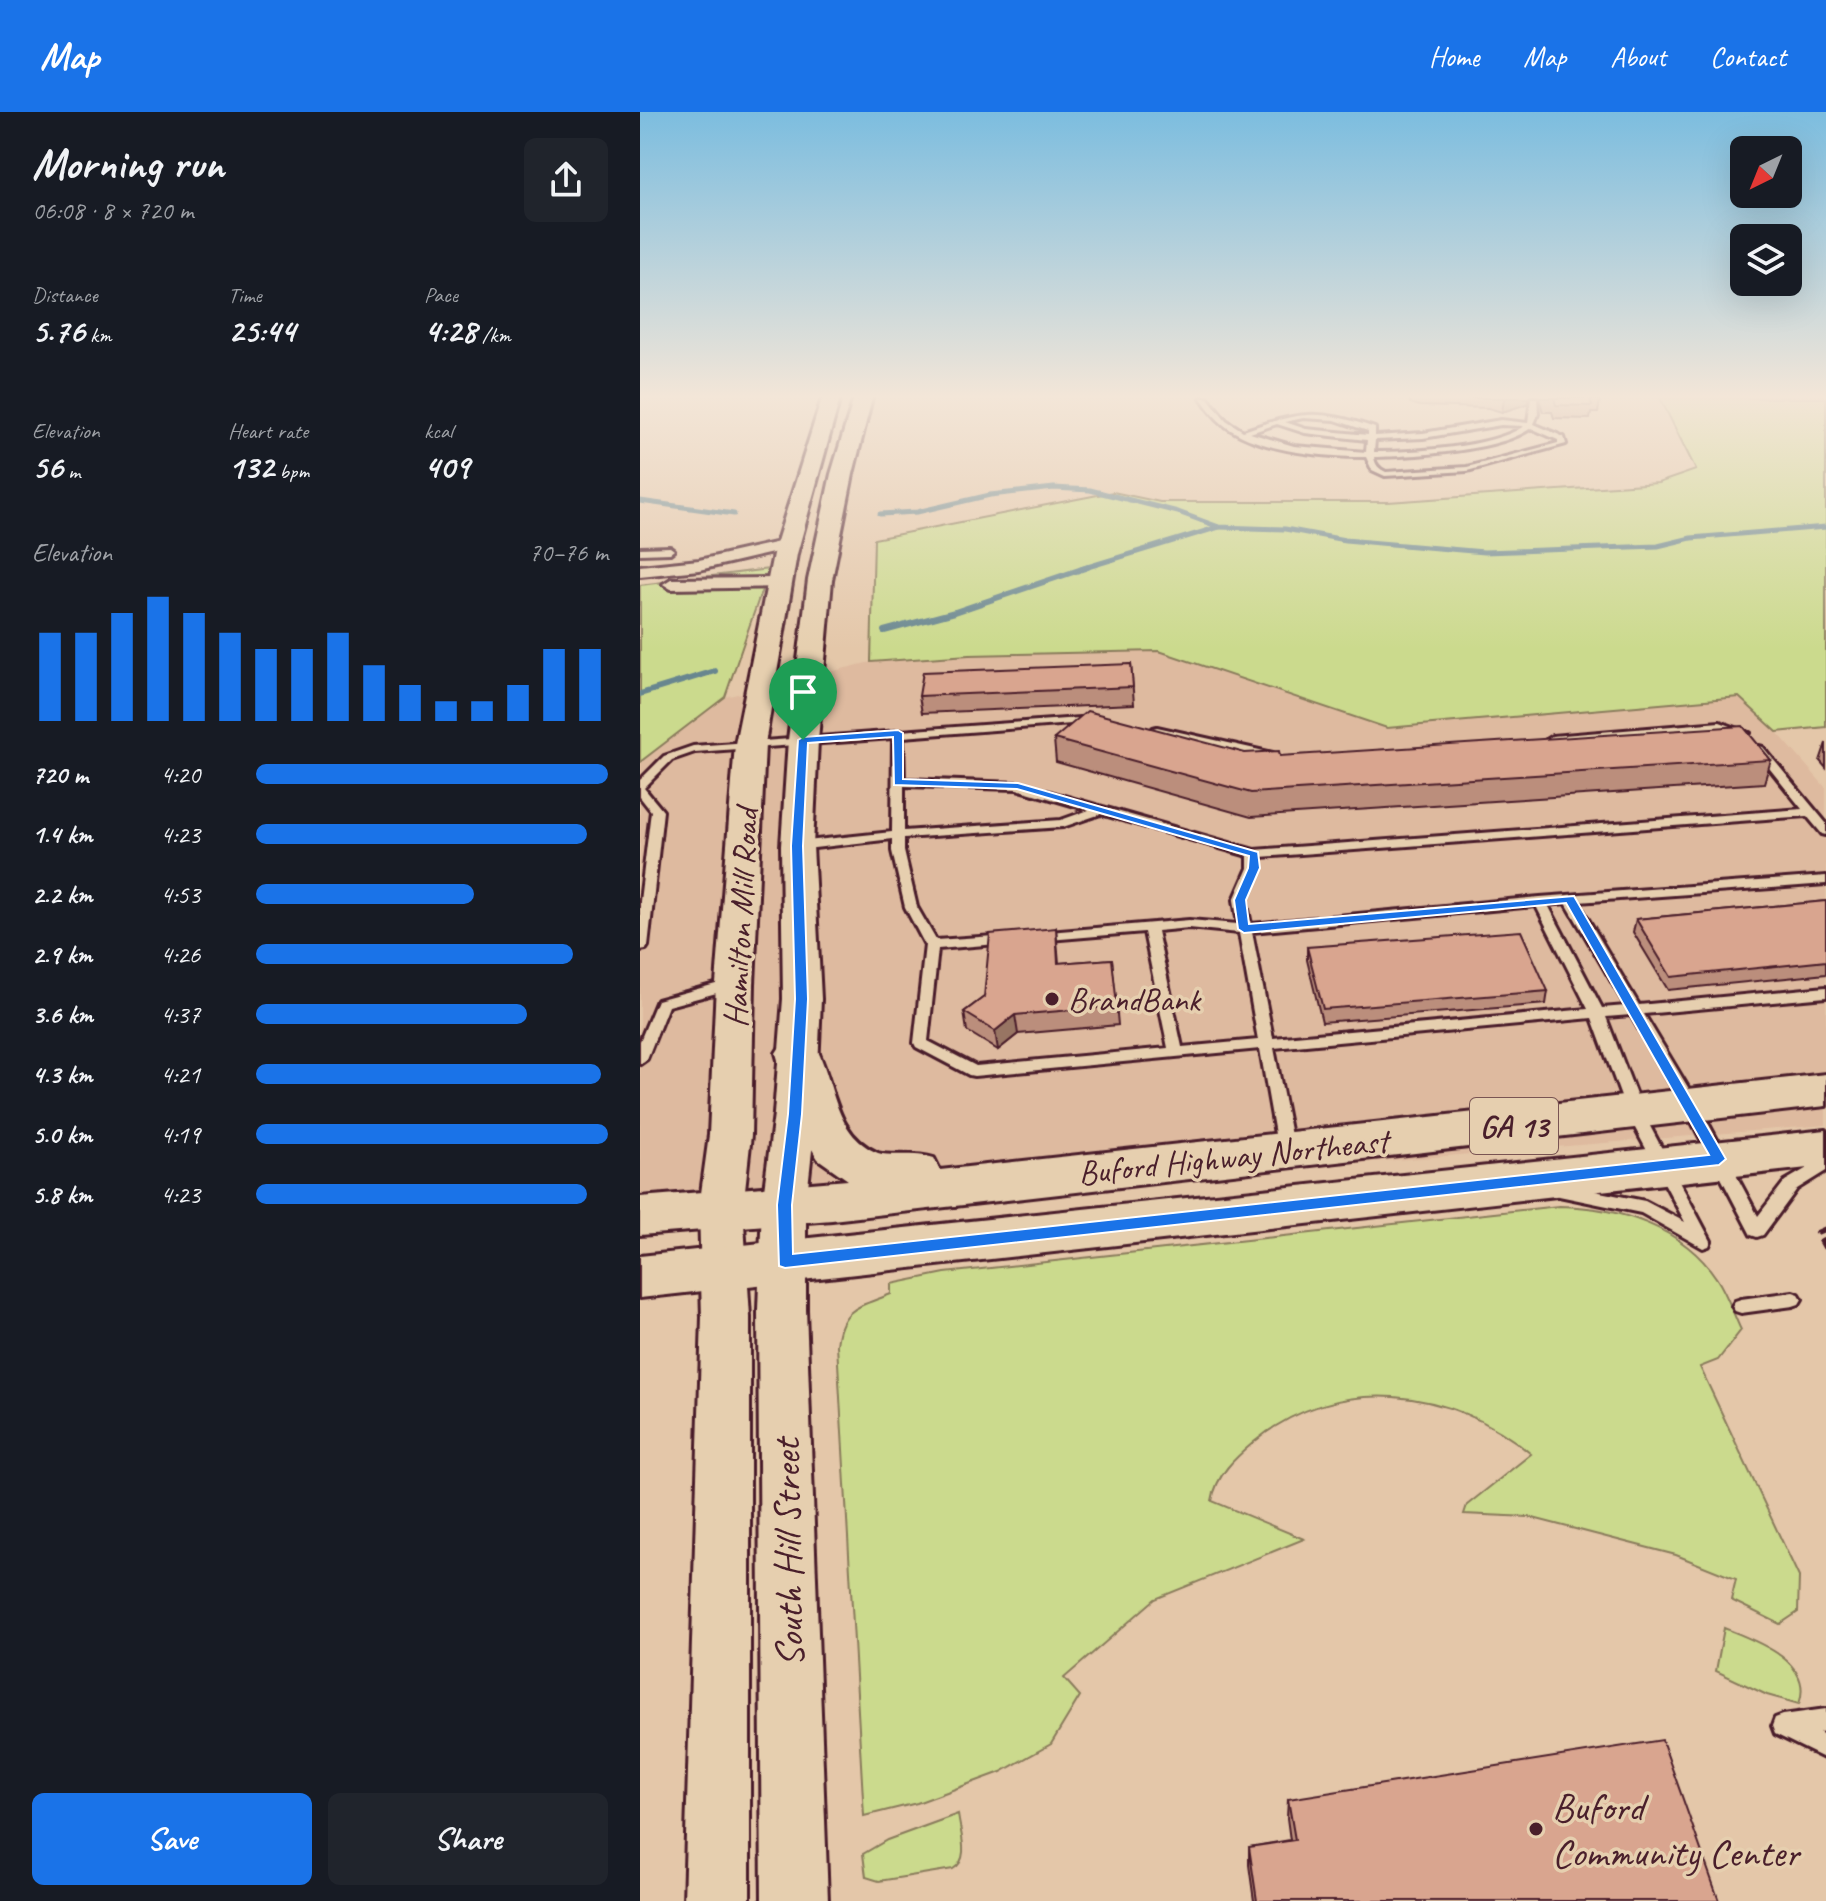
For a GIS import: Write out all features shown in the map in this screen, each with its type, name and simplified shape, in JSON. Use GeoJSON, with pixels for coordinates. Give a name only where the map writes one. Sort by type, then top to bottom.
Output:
{"type":"FeatureCollection","features":[{"type":"Feature","properties":{"kind":"main road","name":"Hamilton Mill Road"},"geometry":{"type":"LineString","coordinates":[[721,1208],[730,1135],[735,984],[750,744],[788,545],[807,481]]}},
{"type":"Feature","properties":{"kind":"main road","name":"Hamilton Mill Road"},"geometry":{"type":"LineString","coordinates":[[784,1205],[802,999],[797,846],[803,740],[820,580],[840,481]]}},
{"type":"Feature","properties":{"kind":"main road"},"geometry":{"type":"LineString","coordinates":[[798,1053],[819,1123],[835,1147],[871,1172],[1075,1172]]}},
{"type":"Feature","properties":{"kind":"main road","name":"Buford Highway Northeast"},"geometry":{"type":"LineString","coordinates":[[640,1216],[784,1205],[1826,1090]]}},
{"type":"Feature","properties":{"kind":"main road","name":"Buford Highway Northeast"},"geometry":{"type":"LineString","coordinates":[[640,1277],[1826,1148]]}},
{"type":"Feature","properties":{"kind":"main road","name":"South Hill Street"},"geometry":{"type":"LineString","coordinates":[[784,1205],[782,1310],[795,1901]]}},
{"type":"Feature","properties":{"kind":"main road","name":"South Hill Street"},"geometry":{"type":"LineString","coordinates":[[717,1901],[726,1317],[721,1208]]}},
{"type":"Feature","properties":{"kind":"street"},"geometry":{"type":"LineString","coordinates":[[640,571],[699,565],[788,545]]}},
{"type":"Feature","properties":{"kind":"street"},"geometry":{"type":"LineString","coordinates":[[640,588],[693,582],[780,583]]}},
{"type":"Feature","properties":{"kind":"lane"},"geometry":{"type":"LineString","coordinates":[[640,551],[670,550]]}},
{"type":"Feature","properties":{"kind":"lane"},"geometry":{"type":"LineString","coordinates":[[641,946],[657,811],[640,788],[668,758],[693,749],[1109,719]]}},
{"type":"Feature","properties":{"kind":"lane"},"geometry":{"type":"LineString","coordinates":[[1545,740],[1720,725],[1732,728],[1744,732],[1826,831]]}},
{"type":"Feature","properties":{"kind":"lane"},"geometry":{"type":"LineString","coordinates":[[1139,726],[1291,760]]}},
{"type":"Feature","properties":{"kind":"lane"},"geometry":{"type":"LineString","coordinates":[[898,733],[898,851],[911,907],[932,945],[921,1043],[974,1071],[1826,992]]}},
{"type":"Feature","properties":{"kind":"lane"},"geometry":{"type":"LineString","coordinates":[[898,782],[1018,786],[1254,854],[1810,812]]}},
{"type":"Feature","properties":{"kind":"lane"},"geometry":{"type":"LineString","coordinates":[[797,846],[1063,823],[1100,810]]}},
{"type":"Feature","properties":{"kind":"lane"},"geometry":{"type":"LineString","coordinates":[[1254,854],[1254,868],[1240,900],[1286,1151]]}},
{"type":"Feature","properties":{"kind":"lane"},"geometry":{"type":"LineString","coordinates":[[932,945],[1189,924],[1244,929],[1540,901],[1826,880]]}},
{"type":"Feature","properties":{"kind":"lane"},"geometry":{"type":"LineString","coordinates":[[1570,899],[1690,1104],[1757,1230],[1791,1185],[1826,1163]]}},
{"type":"Feature","properties":{"kind":"lane"},"geometry":{"type":"LineString","coordinates":[[1507,1182],[1645,1207],[1703,1241],[1635,1113],[1597,1013],[1540,901]]}},
{"type":"Feature","properties":{"kind":"lane"},"geometry":{"type":"LineString","coordinates":[[1150,927],[1176,1052]]}},
{"type":"Feature","properties":{"kind":"lane"},"geometry":{"type":"LineString","coordinates":[[641,1050],[662,1003],[735,984]]}},
{"type":"Feature","properties":{"kind":"lane"},"geometry":{"type":"LineString","coordinates":[[1741,1306],[1793,1299]]}},
{"type":"Feature","properties":{"kind":"lane"},"geometry":{"type":"LineString","coordinates":[[1826,1720],[1783,1726],[1826,1748]]}},
{"type":"Feature","properties":{"kind":"path"},"geometry":{"type":"LineString","coordinates":[[1826,1229],[1817,1233],[1826,1249]]}},
{"type":"Feature","properties":{"kind":"shaded area"},"geometry":{"type":"Polygon","coordinates":[[[1159,651],[1387,728],[1739,697],[1777,732],[1826,788],[1826,1125],[744,1213],[640,1225],[640,762],[725,697],[871,662],[969,655],[1159,651]]]}},
{"type":"Feature","properties":{"kind":"green space"},"geometry":{"type":"Polygon","coordinates":[[[1826,481],[1826,727],[1777,732],[1739,697],[1387,728],[1159,651],[969,655],[871,662],[874,539],[1113,492],[1160,502],[1388,502],[1658,483],[1826,481]]]}},
{"type":"Feature","properties":{"kind":"green space"},"geometry":{"type":"Polygon","coordinates":[[[769,569],[725,697],[640,762],[640,585],[769,569]]]}},
{"type":"Feature","properties":{"kind":"green space"},"geometry":{"type":"Polygon","coordinates":[[[1559,1206],[1626,1216],[1668,1233],[1703,1261],[1721,1285],[1741,1330],[1718,1360],[1700,1367],[1799,1577],[1798,1612],[1780,1624],[1731,1600],[1736,1579],[1676,1555],[1529,1517],[1464,1514],[1467,1505],[1531,1454],[1500,1431],[1466,1414],[1430,1403],[1394,1397],[1357,1398],[1321,1405],[1286,1420],[1247,1448],[1222,1475],[1212,1501],[1304,1539],[1155,1599],[1064,1678],[1080,1696],[1051,1744],[1001,1772],[917,1803],[864,1816],[837,1345],[847,1316],[861,1306],[891,1294],[891,1284],[945,1273],[1559,1206]]]}},
{"type":"Feature","properties":{"kind":"green space"},"geometry":{"type":"Polygon","coordinates":[[[1724,1628],[1765,1646],[1790,1664],[1802,1689],[1799,1704],[1767,1695],[1716,1671],[1724,1628]]]}},
{"type":"Feature","properties":{"kind":"green space"},"geometry":{"type":"Polygon","coordinates":[[[958,1814],[963,1852],[962,1859],[953,1869],[879,1881],[866,1877],[863,1854],[887,1840],[958,1814]]]}},
{"type":"Feature","properties":{"kind":"building"},"geometry":{"type":"Polygon","coordinates":[[[1131,664],[1133,687],[919,696],[923,672],[1131,664]]]}},
{"type":"Feature","properties":{"kind":"building"},"geometry":{"type":"Polygon","coordinates":[[[1087,711],[1245,753],[1279,751],[1280,756],[1743,726],[1771,760],[1251,793],[1054,739],[1087,711]]]}},
{"type":"Feature","properties":{"kind":"building"},"geometry":{"type":"Polygon","coordinates":[[[1826,901],[1826,961],[1671,977],[1636,919],[1826,901]]]}},
{"type":"Feature","properties":{"kind":"building","name":"BrandBank"},"geometry":{"type":"Polygon","coordinates":[[[1056,928],[1058,963],[1112,959],[1117,1006],[1015,1015],[995,1031],[964,1012],[984,997],[990,934],[1056,928]]]}},
{"type":"Feature","properties":{"kind":"building"},"geometry":{"type":"Polygon","coordinates":[[[1521,931],[1548,991],[1323,1009],[1307,947],[1521,931]]]}},
{"type":"Feature","properties":{"kind":"building","name":"Buford Community Center"},"geometry":{"type":"Polygon","coordinates":[[[1662,1740],[1719,1901],[1257,1901],[1249,1847],[1295,1840],[1288,1799],[1662,1740]]]}},
{"type":"Feature","properties":{"kind":"waterway"},"geometry":{"type":"LineString","coordinates":[[880,514],[917,512],[990,495],[1054,488],[1090,490],[1178,512],[1219,527]]}},
{"type":"Feature","properties":{"kind":"waterway"},"geometry":{"type":"LineString","coordinates":[[640,501],[734,514]]}},
{"type":"Feature","properties":{"kind":"waterway"},"geometry":{"type":"LineString","coordinates":[[1081,569],[1219,527]]}},
{"type":"Feature","properties":{"kind":"waterway"},"geometry":{"type":"LineString","coordinates":[[1219,527],[1285,529],[1345,540],[1484,552],[1658,546],[1691,538],[1826,527]]}},
{"type":"Feature","properties":{"kind":"waterway"},"geometry":{"type":"LineString","coordinates":[[884,631],[955,612],[1088,567]]}},
{"type":"Feature","properties":{"kind":"waterway"},"geometry":{"type":"LineString","coordinates":[[640,694],[715,671]]}},
{"type":"Feature","properties":{"kind":"place","name":"BrandBank"},"geometry":{"type":"Point","coordinates":[1052,999]}},
{"type":"Feature","properties":{"kind":"place","name":"Buford Community Center"},"geometry":{"type":"Point","coordinates":[1536,1829]}},
{"type":"Feature","properties":{"kind":"route"},"geometry":{"type":"LineString","coordinates":[[898,733],[898,782],[1018,786],[1254,854],[1254,868],[1240,900],[1244,929],[1570,899],[1719,1159],[785,1262],[784,1205],[795,1114],[802,999],[797,846],[803,740],[898,733]]}}]}
